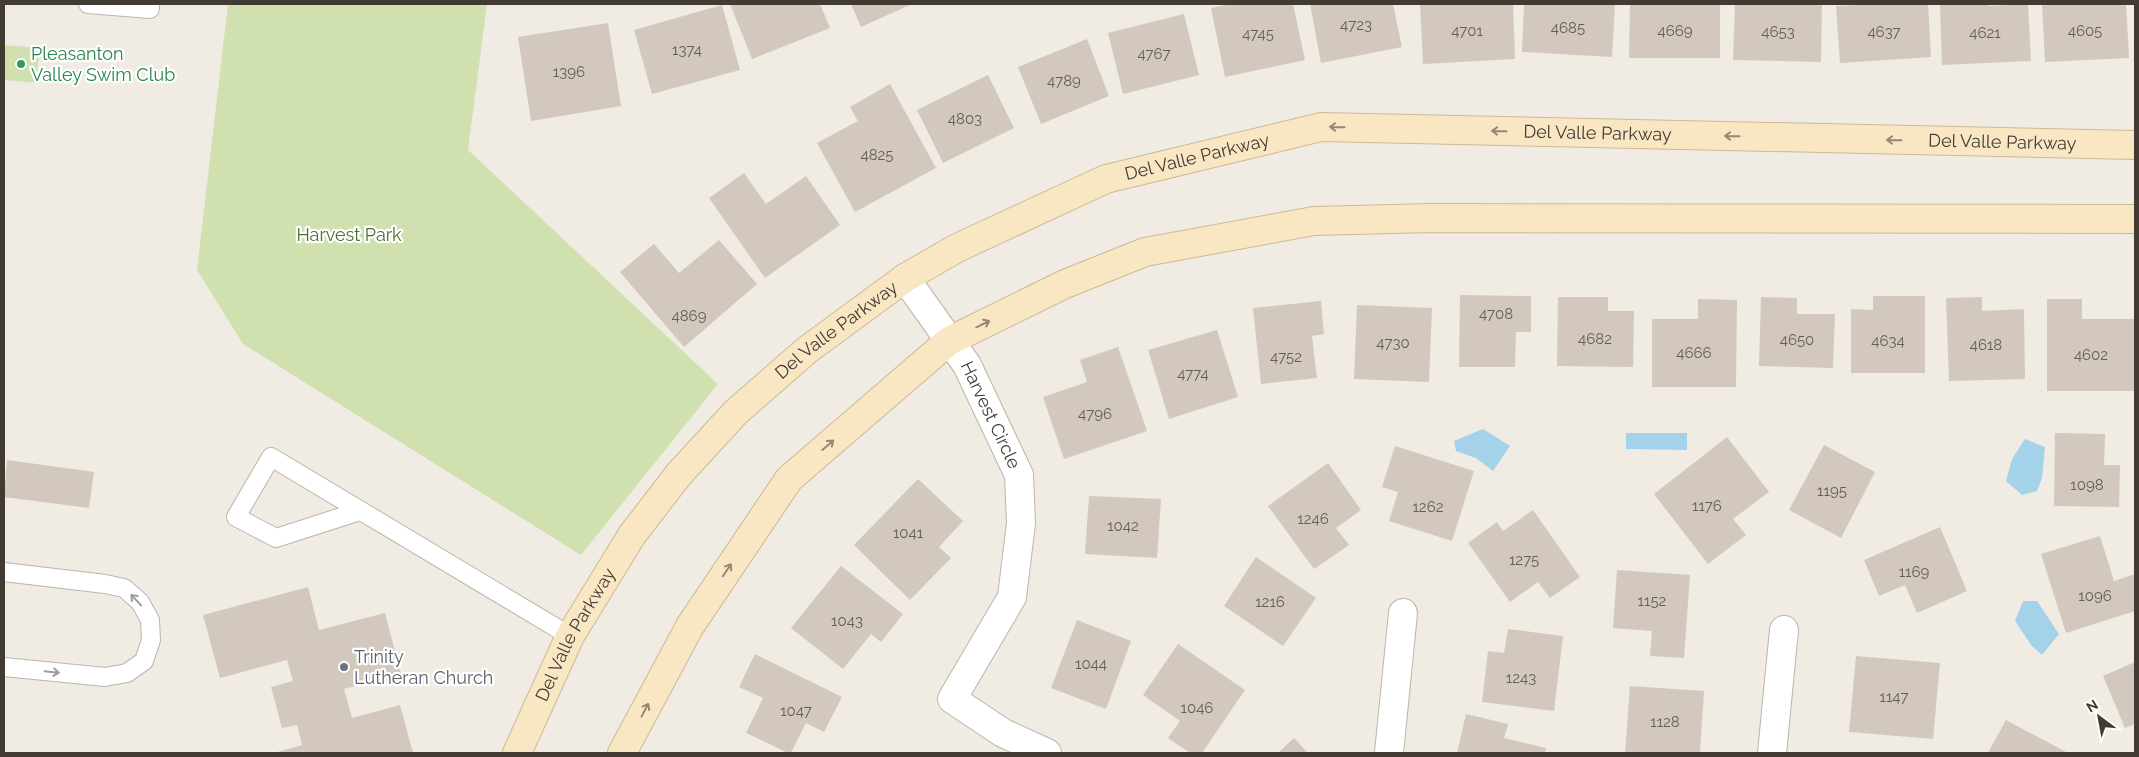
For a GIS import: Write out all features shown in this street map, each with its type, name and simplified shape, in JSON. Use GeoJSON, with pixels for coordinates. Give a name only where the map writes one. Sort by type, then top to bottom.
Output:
{"type":"FeatureCollection","features":[{"type":"Feature","properties":{"kind":"main road","name":"Del Valle Parkway"},"geometry":{"type":"LineString","coordinates":[[517,753],[570,636],[632,535],[679,474],[736,412],[807,350],[905,278],[957,248],[1106,179],[1321,126],[2135,145]]}},
{"type":"Feature","properties":{"kind":"main road"},"geometry":{"type":"LineString","coordinates":[[622,753],[690,626],[789,479],[949,341],[1065,284],[1145,252],[1314,221],[1431,218],[2135,218]]}},
{"type":"Feature","properties":{"kind":"street"},"geometry":{"type":"LineString","coordinates":[[905,278],[949,341]]}},
{"type":"Feature","properties":{"kind":"street","name":"Harvest Circle"},"geometry":{"type":"LineString","coordinates":[[949,341],[967,365],[1019,475],[1021,523],[1012,597],[952,699],[1003,733],[1047,753]]}},
{"type":"Feature","properties":{"kind":"street"},"geometry":{"type":"LineString","coordinates":[[1389,753],[1403,614]]}},
{"type":"Feature","properties":{"kind":"street"},"geometry":{"type":"LineString","coordinates":[[1772,753],[1784,630]]}},
{"type":"Feature","properties":{"kind":"lane"},"geometry":{"type":"LineString","coordinates":[[88,4],[150,9],[150,4]]}},
{"type":"Feature","properties":{"kind":"lane"},"geometry":{"type":"LineString","coordinates":[[360,511],[276,538],[236,517],[271,457],[570,636]]}},
{"type":"Feature","properties":{"kind":"lane"},"geometry":{"type":"LineString","coordinates":[[4,572],[124,588],[140,602],[150,620],[151,640],[144,661],[126,674],[105,677],[4,667]]}},
{"type":"Feature","properties":{"kind":"green space","name":"Harvest Park"},"geometry":{"type":"Polygon","coordinates":[[[228,4],[487,4],[468,150],[718,384],[581,555],[243,344],[197,270],[228,4]]]}},
{"type":"Feature","properties":{"kind":"green space","name":"Pleasanton Valley Swim Club"},"geometry":{"type":"Polygon","coordinates":[[[4,45],[40,48],[36,83],[4,80],[4,45]]]}},
{"type":"Feature","properties":{"kind":"water"},"geometry":{"type":"Polygon","coordinates":[[[1483,429],[1510,446],[1493,471],[1476,458],[1456,451],[1454,441],[1483,429]]]}},
{"type":"Feature","properties":{"kind":"water"},"geometry":{"type":"Polygon","coordinates":[[[1626,433],[1687,433],[1687,450],[1626,449],[1626,433]]]}},
{"type":"Feature","properties":{"kind":"water"},"geometry":{"type":"Polygon","coordinates":[[[2025,439],[2045,447],[2042,478],[2037,491],[2022,495],[2006,481],[2012,459],[2025,439]]]}},
{"type":"Feature","properties":{"kind":"water"},"geometry":{"type":"Polygon","coordinates":[[[2023,601],[2037,601],[2059,634],[2042,655],[2031,645],[2015,621],[2023,601]]]}},
{"type":"Feature","properties":{"kind":"building"},"geometry":{"type":"Polygon","coordinates":[[[730,4],[820,4],[830,28],[752,59],[730,4]]]}},
{"type":"Feature","properties":{"kind":"building"},"geometry":{"type":"Polygon","coordinates":[[[851,4],[912,4],[861,27],[851,4]]]}},
{"type":"Feature","properties":{"kind":"building"},"geometry":{"type":"Polygon","coordinates":[[[1231,4],[1293,4],[1305,60],[1225,77],[1211,8],[1231,4]]]}},
{"type":"Feature","properties":{"kind":"building"},"geometry":{"type":"Polygon","coordinates":[[[1310,4],[1393,4],[1402,47],[1321,63],[1310,4]]]}},
{"type":"Feature","properties":{"kind":"building"},"geometry":{"type":"Polygon","coordinates":[[[1420,4],[1513,4],[1515,59],[1423,64],[1420,4]]]}},
{"type":"Feature","properties":{"kind":"building"},"geometry":{"type":"Polygon","coordinates":[[[1524,4],[1615,4],[1612,57],[1522,52],[1524,4]]]}},
{"type":"Feature","properties":{"kind":"building"},"geometry":{"type":"Polygon","coordinates":[[[1630,4],[1720,4],[1720,58],[1629,58],[1630,4]]]}},
{"type":"Feature","properties":{"kind":"building"},"geometry":{"type":"Polygon","coordinates":[[[1735,4],[1822,4],[1821,62],[1733,60],[1735,4]]]}},
{"type":"Feature","properties":{"kind":"building"},"geometry":{"type":"Polygon","coordinates":[[[1928,4],[1931,57],[1840,63],[1836,6],[1928,4]]]}},
{"type":"Feature","properties":{"kind":"building"},"geometry":{"type":"Polygon","coordinates":[[[1940,4],[1988,4],[1989,6],[2028,4],[2031,61],[1942,65],[1940,4]]]}},
{"type":"Feature","properties":{"kind":"building"},"geometry":{"type":"Polygon","coordinates":[[[2042,4],[2126,4],[2129,58],[2045,62],[2042,4]]]}},
{"type":"Feature","properties":{"kind":"building"},"geometry":{"type":"Polygon","coordinates":[[[722,5],[740,70],[652,94],[634,30],[722,5]]]}},
{"type":"Feature","properties":{"kind":"building"},"geometry":{"type":"Polygon","coordinates":[[[1184,14],[1199,75],[1123,94],[1108,33],[1184,14]]]}},
{"type":"Feature","properties":{"kind":"building"},"geometry":{"type":"Polygon","coordinates":[[[608,23],[621,106],[531,121],[518,37],[608,23]]]}},
{"type":"Feature","properties":{"kind":"building"},"geometry":{"type":"Polygon","coordinates":[[[1087,39],[1109,96],[1041,124],[1018,67],[1087,39]]]}},
{"type":"Feature","properties":{"kind":"building"},"geometry":{"type":"Polygon","coordinates":[[[988,75],[1014,128],[943,163],[917,110],[988,75]]]}},
{"type":"Feature","properties":{"kind":"building"},"geometry":{"type":"Polygon","coordinates":[[[890,84],[936,168],[855,212],[817,143],[858,121],[850,107],[890,84]]]}},
{"type":"Feature","properties":{"kind":"building"},"geometry":{"type":"Polygon","coordinates":[[[744,173],[766,204],[806,176],[840,225],[765,278],[709,198],[744,173]]]}},
{"type":"Feature","properties":{"kind":"building"},"geometry":{"type":"Polygon","coordinates":[[[719,240],[757,284],[684,347],[620,272],[654,244],[679,273],[719,240]]]}},
{"type":"Feature","properties":{"kind":"building"},"geometry":{"type":"Polygon","coordinates":[[[1460,295],[1531,296],[1531,332],[1516,332],[1515,367],[1459,367],[1460,295]]]}},
{"type":"Feature","properties":{"kind":"building"},"geometry":{"type":"Polygon","coordinates":[[[1873,296],[1925,296],[1925,373],[1851,373],[1851,309],[1873,310],[1873,296]]]}},
{"type":"Feature","properties":{"kind":"building"},"geometry":{"type":"Polygon","coordinates":[[[1558,297],[1608,297],[1608,311],[1634,311],[1633,367],[1557,366],[1558,297]]]}},
{"type":"Feature","properties":{"kind":"building"},"geometry":{"type":"Polygon","coordinates":[[[1761,297],[1797,298],[1797,314],[1835,314],[1833,368],[1759,366],[1761,297]]]}},
{"type":"Feature","properties":{"kind":"building"},"geometry":{"type":"Polygon","coordinates":[[[1982,297],[1982,311],[2024,309],[2025,379],[1949,381],[1946,298],[1982,297]]]}},
{"type":"Feature","properties":{"kind":"building"},"geometry":{"type":"Polygon","coordinates":[[[1698,299],[1737,300],[1736,387],[1652,387],[1652,319],[1698,319],[1698,299]]]}},
{"type":"Feature","properties":{"kind":"building"},"geometry":{"type":"Polygon","coordinates":[[[2047,299],[2082,299],[2082,319],[2135,319],[2135,391],[2047,391],[2047,299]]]}},
{"type":"Feature","properties":{"kind":"building"},"geometry":{"type":"Polygon","coordinates":[[[1321,301],[1324,334],[1312,336],[1317,378],[1261,384],[1253,308],[1321,301]]]}},
{"type":"Feature","properties":{"kind":"building"},"geometry":{"type":"Polygon","coordinates":[[[1357,305],[1432,308],[1429,382],[1354,379],[1357,305]]]}},
{"type":"Feature","properties":{"kind":"building"},"geometry":{"type":"Polygon","coordinates":[[[1217,330],[1238,397],[1169,419],[1148,350],[1217,330]]]}},
{"type":"Feature","properties":{"kind":"building"},"geometry":{"type":"Polygon","coordinates":[[[1118,347],[1147,431],[1064,459],[1043,397],[1087,382],[1080,360],[1118,347]]]}},
{"type":"Feature","properties":{"kind":"building"},"geometry":{"type":"Polygon","coordinates":[[[2055,433],[2105,434],[2104,465],[2120,465],[2119,507],[2054,506],[2055,433]]]}},
{"type":"Feature","properties":{"kind":"building"},"geometry":{"type":"Polygon","coordinates":[[[1727,437],[1769,492],[1733,519],[1746,535],[1708,564],[1654,494],[1727,437]]]}},
{"type":"Feature","properties":{"kind":"building"},"geometry":{"type":"Polygon","coordinates":[[[1824,445],[1875,472],[1841,538],[1789,510],[1824,445]]]}},
{"type":"Feature","properties":{"kind":"building"},"geometry":{"type":"Polygon","coordinates":[[[1395,446],[1474,471],[1452,541],[1389,521],[1398,492],[1382,487],[1395,446]]]}},
{"type":"Feature","properties":{"kind":"building"},"geometry":{"type":"Polygon","coordinates":[[[7,460],[94,472],[89,508],[4,497],[7,460]]]}},
{"type":"Feature","properties":{"kind":"building"},"geometry":{"type":"Polygon","coordinates":[[[1328,463],[1361,510],[1336,528],[1349,545],[1314,569],[1268,506],[1328,463]]]}},
{"type":"Feature","properties":{"kind":"building"},"geometry":{"type":"Polygon","coordinates":[[[918,479],[963,521],[939,547],[951,558],[910,600],[854,545],[918,479]]]}},
{"type":"Feature","properties":{"kind":"building"},"geometry":{"type":"Polygon","coordinates":[[[1089,496],[1161,499],[1157,558],[1085,554],[1089,496]]]}},
{"type":"Feature","properties":{"kind":"building"},"geometry":{"type":"Polygon","coordinates":[[[1533,510],[1580,577],[1550,598],[1538,582],[1510,602],[1468,543],[1497,522],[1503,531],[1533,510]]]}},
{"type":"Feature","properties":{"kind":"building"},"geometry":{"type":"Polygon","coordinates":[[[1940,527],[1967,591],[1917,613],[1905,585],[1879,596],[1864,560],[1940,527]]]}},
{"type":"Feature","properties":{"kind":"building"},"geometry":{"type":"Polygon","coordinates":[[[2100,536],[2114,581],[2135,574],[2135,611],[2066,633],[2041,554],[2100,536]]]}},
{"type":"Feature","properties":{"kind":"building"},"geometry":{"type":"Polygon","coordinates":[[[1256,557],[1316,598],[1283,646],[1224,606],[1256,557]]]}},
{"type":"Feature","properties":{"kind":"building"},"geometry":{"type":"Polygon","coordinates":[[[841,566],[903,614],[881,642],[871,634],[843,669],[791,628],[841,566]]]}},
{"type":"Feature","properties":{"kind":"building"},"geometry":{"type":"Polygon","coordinates":[[[1617,570],[1690,575],[1684,658],[1650,656],[1652,631],[1613,628],[1617,570]]]}},
{"type":"Feature","properties":{"kind":"building","name":"Trinity Lutheran Church"},"geometry":{"type":"Polygon","coordinates":[[[308,587],[319,630],[385,613],[401,674],[344,689],[352,718],[400,705],[413,753],[274,753],[302,745],[297,725],[282,728],[271,687],[293,681],[287,660],[220,678],[203,615],[308,587]]]}},
{"type":"Feature","properties":{"kind":"building"},"geometry":{"type":"Polygon","coordinates":[[[1077,620],[1131,641],[1106,709],[1051,688],[1077,620]]]}},
{"type":"Feature","properties":{"kind":"building"},"geometry":{"type":"Polygon","coordinates":[[[1508,629],[1563,636],[1554,711],[1482,702],[1488,651],[1504,653],[1508,629]]]}},
{"type":"Feature","properties":{"kind":"building"},"geometry":{"type":"Polygon","coordinates":[[[1178,644],[1245,690],[1202,753],[1190,753],[1168,738],[1180,721],[1143,695],[1178,644]]]}},
{"type":"Feature","properties":{"kind":"building"},"geometry":{"type":"Polygon","coordinates":[[[755,654],[842,697],[824,732],[806,723],[791,753],[746,733],[763,698],[739,687],[755,654]]]}},
{"type":"Feature","properties":{"kind":"building"},"geometry":{"type":"Polygon","coordinates":[[[1856,656],[1940,663],[1933,739],[1849,732],[1856,656]]]}},
{"type":"Feature","properties":{"kind":"building"},"geometry":{"type":"Polygon","coordinates":[[[2135,662],[2135,724],[2125,728],[2103,676],[2135,662]]]}},
{"type":"Feature","properties":{"kind":"building"},"geometry":{"type":"Polygon","coordinates":[[[1630,686],[1704,691],[1700,753],[1625,753],[1630,686]]]}},
{"type":"Feature","properties":{"kind":"building"},"geometry":{"type":"Polygon","coordinates":[[[1466,714],[1508,724],[1504,738],[1546,748],[1545,753],[1457,753],[1466,714]]]}},
{"type":"Feature","properties":{"kind":"building"},"geometry":{"type":"Polygon","coordinates":[[[2006,720],[2068,753],[1988,753],[2006,720]]]}},
{"type":"Feature","properties":{"kind":"building"},"geometry":{"type":"Polygon","coordinates":[[[1294,738],[1308,753],[1278,753],[1294,738]]]}},
{"type":"Feature","properties":{"kind":"place","name":"Pleasanton Valley Swim Club"},"geometry":{"type":"Point","coordinates":[21,64]}},
{"type":"Feature","properties":{"kind":"place","name":"Trinity Lutheran Church"},"geometry":{"type":"Point","coordinates":[344,667]}}]}
